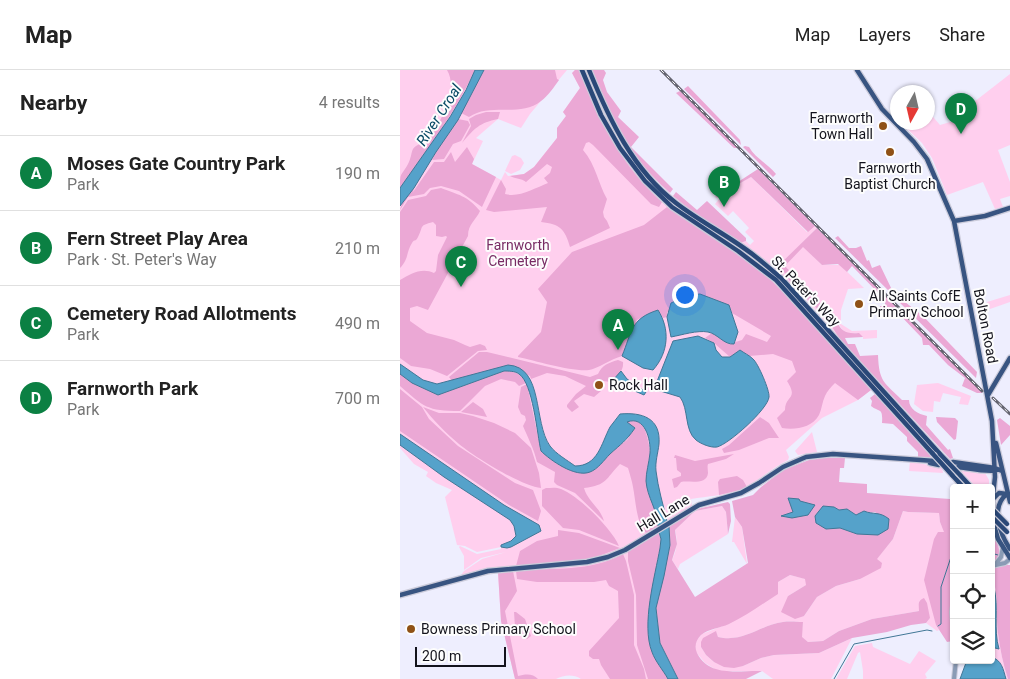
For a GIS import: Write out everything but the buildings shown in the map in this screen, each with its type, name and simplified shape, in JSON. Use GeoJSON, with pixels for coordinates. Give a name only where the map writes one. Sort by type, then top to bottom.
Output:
{"type":"FeatureCollection","features":[{"type":"Feature","properties":{"kind":"highway","name":"St. Peter's Way"},"geometry":{"type":"LineString","coordinates":[[588,70],[608,115],[624,144],[664,196]]}},
{"type":"Feature","properties":{"kind":"highway","name":"St. Peter's Way"},"geometry":{"type":"LineString","coordinates":[[582,71],[601,115],[620,148],[645,181],[674,205],[776,280],[960,484]]}},
{"type":"Feature","properties":{"kind":"highway","name":"St. Peter's Way"},"geometry":{"type":"LineString","coordinates":[[674,205],[756,256],[782,279],[968,484]]}},
{"type":"Feature","properties":{"kind":"highway"},"geometry":{"type":"LineString","coordinates":[[995,513],[1008,530]]}},
{"type":"Feature","properties":{"kind":"highway"},"geometry":{"type":"LineString","coordinates":[[995,519],[1008,530]]}},
{"type":"Feature","properties":{"kind":"main road","name":"Bolton Road"},"geometry":{"type":"LineString","coordinates":[[857,70],[882,109],[928,159],[954,221],[986,384],[994,436]]}},
{"type":"Feature","properties":{"kind":"main road"},"geometry":{"type":"LineString","coordinates":[[954,221],[985,216],[1010,208]]}},
{"type":"Feature","properties":{"kind":"main road"},"geometry":{"type":"LineString","coordinates":[[987,396],[1010,358]]}},
{"type":"Feature","properties":{"kind":"main road"},"geometry":{"type":"LineString","coordinates":[[986,384],[990,385],[995,382]]}},
{"type":"Feature","properties":{"kind":"main road"},"geometry":{"type":"LineString","coordinates":[[994,436],[994,457],[1010,502]]}},
{"type":"Feature","properties":{"kind":"main road"},"geometry":{"type":"LineString","coordinates":[[994,436],[998,469],[995,484]]}},
{"type":"Feature","properties":{"kind":"main road","name":"Hall Lane"},"geometry":{"type":"LineString","coordinates":[[400,595],[498,570],[594,561],[625,550],[699,505],[746,490],[777,470],[797,460],[815,455],[833,454],[922,460],[937,463]]}},
{"type":"Feature","properties":{"kind":"main road"},"geometry":{"type":"LineString","coordinates":[[971,464],[990,463],[994,457]]}},
{"type":"Feature","properties":{"kind":"main road"},"geometry":{"type":"LineString","coordinates":[[953,462],[998,469]]}},
{"type":"Feature","properties":{"kind":"main road"},"geometry":{"type":"LineString","coordinates":[[958,467],[984,470],[998,469]]}},
{"type":"Feature","properties":{"kind":"main road"},"geometry":{"type":"LineString","coordinates":[[984,470],[992,479],[992,484]]}},
{"type":"Feature","properties":{"kind":"main road"},"geometry":{"type":"LineString","coordinates":[[995,497],[1000,492],[1007,494]]}},
{"type":"Feature","properties":{"kind":"main road"},"geometry":{"type":"LineString","coordinates":[[1007,494],[1001,499],[998,510],[1001,533],[1010,549]]}},
{"type":"Feature","properties":{"kind":"main road"},"geometry":{"type":"LineString","coordinates":[[995,529],[1002,547],[1010,558]]}},
{"type":"Feature","properties":{"kind":"street"},"geometry":{"type":"LineString","coordinates":[[995,563],[1001,557],[1002,547]]}},
{"type":"Feature","properties":{"kind":"street"},"geometry":{"type":"LineString","coordinates":[[995,564],[1005,562],[1010,558]]}},
{"type":"Feature","properties":{"kind":"street"},"geometry":{"type":"LineString","coordinates":[[1005,562],[1010,563]]}},
{"type":"Feature","properties":{"kind":"street"},"geometry":{"type":"LineString","coordinates":[[954,679],[956,664]]}},
{"type":"Feature","properties":{"kind":"green space","name":"Farnworth Cemetery"},"geometry":{"type":"Polygon","coordinates":[[[400,70],[567,70],[530,114],[521,128],[498,119],[476,138],[483,141],[472,164],[501,180],[505,172],[508,176],[524,174],[534,167],[557,138],[557,128],[566,116],[563,112],[580,88],[572,73],[575,70],[580,70],[608,132],[620,152],[648,188],[682,218],[743,256],[761,270],[871,390],[858,400],[822,418],[786,450],[789,457],[788,460],[753,483],[730,493],[691,499],[692,506],[656,527],[659,533],[652,653],[668,679],[581,679],[575,676],[568,676],[556,679],[515,679],[501,621],[498,572],[514,567],[461,575],[482,559],[506,552],[481,558],[464,570],[464,556],[460,546],[477,554],[501,549],[501,547],[477,552],[465,546],[457,545],[445,497],[452,490],[426,476],[428,472],[414,464],[400,448],[400,70]]]}},
{"type":"Feature","properties":{"kind":"green space"},"geometry":{"type":"Polygon","coordinates":[[[1010,74],[1010,145],[998,150],[1010,182],[1010,196],[1000,199],[1003,207],[995,209],[983,182],[947,195],[932,158],[922,143],[908,130],[935,130],[935,119],[940,125],[977,114],[974,102],[1010,74]]]}},
{"type":"Feature","properties":{"kind":"green space"},"geometry":{"type":"Polygon","coordinates":[[[515,155],[521,158],[524,163],[520,170],[511,174],[505,171],[512,156],[515,155]]]}},
{"type":"Feature","properties":{"kind":"green space"},"geometry":{"type":"Polygon","coordinates":[[[751,177],[807,232],[815,226],[817,228],[778,267],[785,273],[792,285],[826,317],[840,338],[804,297],[769,264],[740,243],[746,241],[750,245],[754,241],[745,232],[749,228],[733,211],[728,216],[715,204],[725,192],[751,177]]]}},
{"type":"Feature","properties":{"kind":"green space"},"geometry":{"type":"Polygon","coordinates":[[[803,246],[822,265],[840,265],[864,288],[848,289],[841,310],[841,324],[852,331],[877,330],[877,338],[863,339],[863,337],[856,333],[846,333],[833,314],[822,308],[819,301],[785,266],[803,246]]]}},
{"type":"Feature","properties":{"kind":"green space"},"geometry":{"type":"Polygon","coordinates":[[[1010,295],[1010,302],[990,309],[987,302],[1010,295]]]}},
{"type":"Feature","properties":{"kind":"green space"},"geometry":{"type":"Polygon","coordinates":[[[938,383],[971,396],[968,405],[959,404],[961,397],[943,393],[940,402],[934,401],[933,412],[923,411],[914,404],[917,385],[938,383]]]}},
{"type":"Feature","properties":{"kind":"green space"},"geometry":{"type":"Polygon","coordinates":[[[812,432],[817,452],[798,455],[795,451],[812,432]]]}},
{"type":"Feature","properties":{"kind":"green space"},"geometry":{"type":"Polygon","coordinates":[[[910,461],[942,468],[943,473],[909,471],[910,461]]]}},
{"type":"Feature","properties":{"kind":"green space"},"geometry":{"type":"Polygon","coordinates":[[[960,470],[985,473],[989,480],[989,484],[973,484],[960,470]]]}},
{"type":"Feature","properties":{"kind":"green space"},"geometry":{"type":"Polygon","coordinates":[[[722,506],[726,512],[728,534],[680,564],[678,569],[672,560],[676,545],[675,530],[695,511],[722,506]]]}},
{"type":"Feature","properties":{"kind":"green space"},"geometry":{"type":"Polygon","coordinates":[[[903,511],[939,513],[940,522],[945,533],[936,625],[939,630],[937,631],[926,623],[930,618],[919,611],[872,619],[839,631],[823,641],[808,642],[801,637],[803,622],[788,622],[775,624],[736,638],[718,637],[716,632],[701,647],[714,662],[743,666],[761,658],[774,655],[819,653],[852,638],[831,679],[773,679],[762,671],[718,671],[705,663],[696,652],[695,645],[702,634],[730,623],[778,582],[790,575],[806,579],[806,585],[788,596],[804,616],[817,597],[836,586],[860,579],[893,539],[903,511]]]}},
{"type":"Feature","properties":{"kind":"green space"},"geometry":{"type":"Polygon","coordinates":[[[735,517],[742,527],[747,564],[734,542],[732,542],[735,517]]]}},
{"type":"Feature","properties":{"kind":"green space"},"geometry":{"type":"Polygon","coordinates":[[[995,586],[997,627],[1008,679],[1006,679],[1003,668],[995,658],[995,648],[999,649],[995,635],[995,586]]]}},
{"type":"Feature","properties":{"kind":"green space"},"geometry":{"type":"Polygon","coordinates":[[[872,643],[873,647],[910,664],[919,651],[936,661],[925,674],[927,678],[925,679],[863,679],[860,652],[847,679],[836,679],[855,646],[872,643]]]}},
{"type":"Feature","properties":{"kind":"shaded area"},"geometry":{"type":"Polygon","coordinates":[[[447,70],[475,70],[450,116],[400,188],[401,176],[409,162],[413,149],[424,141],[437,126],[450,97],[450,78],[447,70]]]}},
{"type":"Feature","properties":{"kind":"shaded area"},"geometry":{"type":"Polygon","coordinates":[[[484,70],[555,70],[559,80],[546,97],[533,106],[515,110],[487,111],[469,117],[461,113],[484,70]]]}},
{"type":"Feature","properties":{"kind":"shaded area"},"geometry":{"type":"Polygon","coordinates":[[[575,70],[580,70],[603,124],[623,158],[662,202],[659,207],[651,204],[593,145],[589,142],[586,143],[583,150],[594,168],[607,199],[603,212],[610,228],[570,247],[561,228],[553,224],[541,222],[547,207],[494,212],[486,210],[501,180],[506,189],[505,194],[510,195],[527,192],[548,183],[544,178],[550,173],[552,167],[547,164],[526,182],[510,176],[524,174],[534,167],[557,138],[557,128],[566,116],[563,112],[580,88],[572,73],[575,70]]]}},
{"type":"Feature","properties":{"kind":"shaded area"},"geometry":{"type":"Polygon","coordinates":[[[591,70],[604,70],[606,73],[603,80],[607,92],[621,111],[618,117],[639,137],[631,147],[673,189],[670,193],[645,168],[624,140],[609,114],[591,70]]]}},
{"type":"Feature","properties":{"kind":"shaded area"},"geometry":{"type":"Polygon","coordinates":[[[688,86],[740,140],[741,145],[684,89],[688,86]]]}},
{"type":"Feature","properties":{"kind":"shaded area"},"geometry":{"type":"Polygon","coordinates":[[[680,91],[738,148],[734,148],[676,93],[680,91]]]}},
{"type":"Feature","properties":{"kind":"shaded area"},"geometry":{"type":"Polygon","coordinates":[[[486,112],[500,112],[498,119],[486,122],[478,127],[462,143],[471,126],[469,119],[486,112]]]}},
{"type":"Feature","properties":{"kind":"shaded area"},"geometry":{"type":"Polygon","coordinates":[[[458,119],[468,121],[470,125],[461,141],[453,144],[444,159],[432,160],[436,152],[458,119]]]}},
{"type":"Feature","properties":{"kind":"shaded area"},"geometry":{"type":"Polygon","coordinates":[[[467,147],[474,159],[472,164],[496,177],[482,207],[459,191],[441,186],[430,188],[424,194],[408,197],[400,210],[402,203],[414,188],[413,192],[434,162],[444,162],[451,152],[455,162],[467,147]]]}},
{"type":"Feature","properties":{"kind":"shaded area"},"geometry":{"type":"Polygon","coordinates":[[[743,147],[749,147],[776,174],[773,177],[743,147]]]}},
{"type":"Feature","properties":{"kind":"shaded area"},"geometry":{"type":"Polygon","coordinates":[[[758,169],[815,226],[808,232],[751,177],[725,192],[720,198],[715,197],[758,169]]]}},
{"type":"Feature","properties":{"kind":"shaded area"},"geometry":{"type":"Polygon","coordinates":[[[441,188],[466,199],[480,211],[428,310],[417,306],[410,308],[410,321],[427,333],[454,340],[470,347],[480,344],[485,346],[487,350],[478,351],[447,376],[430,369],[411,366],[400,358],[400,280],[421,271],[434,273],[436,271],[438,255],[447,237],[436,236],[436,225],[433,222],[425,224],[417,239],[410,246],[405,262],[400,268],[400,212],[408,200],[426,196],[431,190],[441,188]]]}},
{"type":"Feature","properties":{"kind":"shaded area"},"geometry":{"type":"Polygon","coordinates":[[[676,192],[697,210],[707,201],[746,238],[746,241],[740,243],[693,212],[673,196],[676,192]]]}},
{"type":"Feature","properties":{"kind":"shaded area"},"geometry":{"type":"Polygon","coordinates":[[[667,207],[760,269],[802,311],[871,390],[858,400],[835,383],[827,392],[819,415],[812,423],[792,429],[782,428],[777,418],[785,410],[787,402],[792,395],[787,381],[796,372],[792,361],[773,354],[749,356],[740,350],[730,357],[705,338],[712,333],[729,344],[742,340],[746,334],[767,342],[771,336],[732,313],[729,305],[667,312],[667,317],[663,318],[658,310],[637,320],[622,356],[589,370],[564,368],[518,357],[541,332],[547,302],[538,289],[572,252],[644,225],[667,207]]]}},
{"type":"Feature","properties":{"kind":"shaded area"},"geometry":{"type":"Polygon","coordinates":[[[817,228],[982,392],[977,393],[962,386],[965,378],[948,365],[929,345],[923,345],[922,338],[897,312],[881,311],[880,306],[885,306],[885,300],[852,266],[847,272],[838,264],[822,265],[803,247],[785,266],[819,301],[822,308],[833,316],[845,332],[859,333],[863,337],[845,338],[848,344],[855,344],[860,356],[878,355],[881,376],[884,381],[902,400],[909,400],[915,411],[927,416],[926,425],[948,450],[950,449],[953,458],[950,459],[839,338],[826,317],[792,285],[785,273],[777,267],[817,228]]]}},
{"type":"Feature","properties":{"kind":"shaded area"},"geometry":{"type":"Polygon","coordinates":[[[838,236],[849,248],[861,246],[872,268],[880,265],[893,292],[892,294],[835,238],[838,236]]]}},
{"type":"Feature","properties":{"kind":"shaded area"},"geometry":{"type":"Polygon","coordinates":[[[896,295],[923,316],[977,372],[976,378],[894,297],[896,295]]]}},
{"type":"Feature","properties":{"kind":"shaded area"},"geometry":{"type":"Polygon","coordinates":[[[479,352],[487,352],[590,377],[598,374],[603,366],[611,362],[618,360],[623,362],[623,365],[619,374],[610,382],[597,380],[594,387],[601,391],[594,397],[584,394],[574,401],[579,407],[572,412],[567,405],[586,386],[565,376],[547,373],[531,379],[530,376],[508,365],[452,381],[449,377],[479,352]]]}},
{"type":"Feature","properties":{"kind":"shaded area"},"geometry":{"type":"Polygon","coordinates":[[[504,371],[517,373],[526,383],[519,386],[515,382],[501,379],[485,386],[460,411],[433,409],[415,399],[400,386],[400,374],[412,383],[438,395],[504,371]]]}},
{"type":"Feature","properties":{"kind":"shaded area"},"geometry":{"type":"Polygon","coordinates":[[[527,384],[541,451],[560,466],[594,470],[627,440],[629,437],[627,422],[634,420],[641,424],[645,430],[650,452],[655,513],[658,526],[646,533],[638,518],[633,485],[628,468],[620,464],[602,483],[584,488],[604,521],[575,493],[554,482],[555,472],[537,462],[523,426],[526,420],[525,416],[521,414],[518,407],[521,387],[527,384]]]}},
{"type":"Feature","properties":{"kind":"shaded area"},"geometry":{"type":"Polygon","coordinates":[[[400,389],[422,407],[429,419],[458,446],[515,483],[533,490],[541,511],[538,521],[509,505],[400,431],[400,389]]]}},
{"type":"Feature","properties":{"kind":"shaded area"},"geometry":{"type":"Polygon","coordinates":[[[875,394],[932,458],[918,457],[918,452],[907,441],[907,437],[893,424],[882,423],[881,412],[871,406],[872,401],[870,398],[875,394]]]}},
{"type":"Feature","properties":{"kind":"shaded area"},"geometry":{"type":"Polygon","coordinates":[[[473,402],[483,409],[487,417],[461,412],[473,402]]]}},
{"type":"Feature","properties":{"kind":"shaded area"},"geometry":{"type":"Polygon","coordinates":[[[423,407],[439,413],[460,413],[473,416],[515,433],[531,448],[539,473],[541,488],[511,477],[475,456],[435,422],[423,407]]]}},
{"type":"Feature","properties":{"kind":"shaded area"},"geometry":{"type":"Polygon","coordinates":[[[760,417],[769,423],[779,438],[769,438],[739,450],[724,453],[722,449],[760,417]]]}},
{"type":"Feature","properties":{"kind":"shaded area"},"geometry":{"type":"Polygon","coordinates":[[[936,417],[955,418],[958,421],[956,439],[954,440],[937,422],[936,417]]]}},
{"type":"Feature","properties":{"kind":"shaded area"},"geometry":{"type":"Polygon","coordinates":[[[1000,418],[1010,426],[1010,435],[1001,445],[997,420],[1000,418]]]}},
{"type":"Feature","properties":{"kind":"shaded area"},"geometry":{"type":"Polygon","coordinates":[[[734,454],[726,459],[708,464],[707,477],[704,480],[681,482],[674,488],[672,479],[681,476],[681,473],[677,470],[675,455],[695,461],[734,454]]]}},
{"type":"Feature","properties":{"kind":"shaded area"},"geometry":{"type":"Polygon","coordinates":[[[845,458],[844,468],[840,468],[839,482],[867,484],[867,493],[950,499],[950,642],[947,642],[936,625],[924,580],[934,539],[938,532],[944,532],[939,513],[903,511],[893,539],[877,559],[882,563],[881,568],[860,579],[836,586],[817,597],[804,616],[795,619],[781,612],[788,596],[806,585],[805,579],[790,575],[778,582],[778,594],[735,621],[704,633],[697,641],[697,653],[702,661],[709,666],[726,671],[762,671],[746,679],[678,679],[660,643],[656,608],[670,545],[669,526],[697,509],[728,502],[730,504],[731,521],[728,534],[726,512],[722,506],[695,511],[675,530],[677,544],[672,560],[695,597],[748,563],[742,527],[735,517],[732,501],[753,495],[783,470],[809,460],[845,458]],[[834,507],[826,529],[840,528],[857,534],[876,512],[856,515],[847,509],[839,510],[834,507]]]}},
{"type":"Feature","properties":{"kind":"shaded area"},"geometry":{"type":"Polygon","coordinates":[[[737,476],[743,480],[747,487],[719,495],[718,482],[720,479],[737,476]]]}},
{"type":"Feature","properties":{"kind":"shaded area"},"geometry":{"type":"Polygon","coordinates":[[[546,488],[561,489],[577,498],[610,531],[619,546],[579,530],[563,528],[542,506],[542,490],[546,488]]]}},
{"type":"Feature","properties":{"kind":"shaded area"},"geometry":{"type":"Polygon","coordinates":[[[558,530],[579,533],[620,548],[591,559],[516,566],[520,551],[537,541],[558,536],[558,530]]]}},
{"type":"Feature","properties":{"kind":"shaded area"},"geometry":{"type":"Polygon","coordinates":[[[659,533],[661,539],[652,653],[668,679],[648,679],[637,645],[636,595],[628,561],[628,551],[659,533]]]}},
{"type":"Feature","properties":{"kind":"shaded area"},"geometry":{"type":"Polygon","coordinates":[[[995,536],[999,551],[999,556],[996,560],[995,536]]]}},
{"type":"Feature","properties":{"kind":"shaded area"},"geometry":{"type":"Polygon","coordinates":[[[623,554],[634,595],[634,645],[646,679],[610,679],[599,659],[593,659],[589,656],[589,651],[619,618],[618,591],[609,586],[606,580],[594,582],[537,582],[517,579],[516,570],[585,566],[611,560],[623,554]]]}},
{"type":"Feature","properties":{"kind":"shaded area"},"geometry":{"type":"Polygon","coordinates":[[[1010,565],[1010,679],[1008,679],[1003,662],[997,627],[995,568],[1010,565]]]}},
{"type":"Feature","properties":{"kind":"shaded area"},"geometry":{"type":"Polygon","coordinates":[[[513,571],[517,591],[505,611],[518,676],[529,674],[538,679],[515,679],[501,621],[498,572],[513,571]]]}},
{"type":"Feature","properties":{"kind":"shaded area"},"geometry":{"type":"Polygon","coordinates":[[[924,598],[930,618],[926,623],[852,638],[819,653],[774,655],[734,668],[724,667],[714,662],[701,647],[703,638],[716,631],[718,637],[736,638],[783,622],[803,622],[802,637],[808,642],[823,641],[839,631],[872,619],[919,611],[919,602],[924,598]]]}},
{"type":"Feature","properties":{"kind":"shaded area"},"geometry":{"type":"Polygon","coordinates":[[[514,612],[525,619],[531,636],[527,639],[515,627],[514,612]]]}},
{"type":"Feature","properties":{"kind":"water"},"geometry":{"type":"Polygon","coordinates":[[[475,70],[484,70],[458,120],[414,188],[400,206],[400,188],[450,117],[475,70]]]}},
{"type":"Feature","properties":{"kind":"water"},"geometry":{"type":"Polygon","coordinates":[[[700,294],[729,305],[738,332],[734,344],[727,343],[708,332],[694,332],[671,337],[667,317],[671,303],[689,295],[700,294]]]}},
{"type":"Feature","properties":{"kind":"water"},"geometry":{"type":"Polygon","coordinates":[[[658,310],[665,325],[666,340],[662,356],[653,370],[643,368],[622,356],[633,327],[642,318],[658,310]]]}},
{"type":"Feature","properties":{"kind":"water"},"geometry":{"type":"Polygon","coordinates":[[[698,336],[714,343],[716,350],[722,357],[730,357],[740,350],[751,358],[761,371],[769,394],[767,402],[755,417],[730,440],[717,447],[703,444],[692,436],[685,407],[680,397],[657,390],[656,384],[673,341],[698,336]]]}},
{"type":"Feature","properties":{"kind":"water"},"geometry":{"type":"Polygon","coordinates":[[[400,364],[423,380],[437,384],[508,365],[519,368],[527,375],[533,385],[541,424],[550,446],[575,466],[583,465],[594,458],[610,427],[620,414],[636,414],[648,418],[657,428],[659,435],[656,471],[667,521],[658,526],[658,520],[648,493],[646,474],[650,453],[649,442],[646,430],[638,422],[627,422],[635,428],[596,469],[590,472],[577,473],[563,467],[541,451],[534,409],[528,387],[519,374],[512,371],[504,371],[438,395],[412,383],[400,374],[400,364]]]}},
{"type":"Feature","properties":{"kind":"water"},"geometry":{"type":"Polygon","coordinates":[[[621,371],[627,379],[646,392],[644,395],[614,382],[613,380],[621,371]]]}},
{"type":"Feature","properties":{"kind":"water"},"geometry":{"type":"Polygon","coordinates":[[[400,434],[504,505],[539,525],[541,531],[511,547],[501,547],[501,545],[511,541],[516,536],[514,526],[510,520],[444,477],[400,445],[400,434]]]}},
{"type":"Feature","properties":{"kind":"water"},"geometry":{"type":"Polygon","coordinates":[[[788,498],[799,499],[800,501],[815,505],[808,515],[792,518],[781,516],[793,512],[788,498]]]}},
{"type":"Feature","properties":{"kind":"water"},"geometry":{"type":"Polygon","coordinates":[[[823,506],[834,507],[839,510],[847,509],[856,515],[864,511],[882,515],[889,519],[888,529],[878,535],[857,534],[840,528],[826,529],[816,523],[815,516],[823,506]]]}},
{"type":"Feature","properties":{"kind":"water"},"geometry":{"type":"Polygon","coordinates":[[[669,526],[670,545],[656,608],[660,643],[678,679],[668,679],[657,662],[649,641],[648,628],[650,600],[660,548],[661,539],[659,532],[669,526]]]}},
{"type":"Feature","properties":{"kind":"water"},"geometry":{"type":"Polygon","coordinates":[[[995,595],[996,634],[999,649],[995,648],[995,595]]]}},
{"type":"Feature","properties":{"kind":"water"},"geometry":{"type":"Polygon","coordinates":[[[995,658],[1003,668],[1006,679],[960,679],[966,664],[995,664],[995,658]]]}},
{"type":"Feature","properties":{"kind":"waterway"},"geometry":{"type":"LineString","coordinates":[[938,626],[941,624],[941,587],[950,560]]}},
{"type":"Feature","properties":{"kind":"waterway"},"geometry":{"type":"LineString","coordinates":[[834,679],[854,644],[927,630],[932,631]]}},
{"type":"Feature","properties":{"kind":"railway"},"geometry":{"type":"LineString","coordinates":[[661,70],[982,391]]}},
{"type":"Feature","properties":{"kind":"railway"},"geometry":{"type":"LineString","coordinates":[[993,398],[1010,414]]}},
{"type":"Feature","properties":{"kind":"place","name":"Farnworth Town Hall"},"geometry":{"type":"Point","coordinates":[883,126]}},
{"type":"Feature","properties":{"kind":"place","name":"Farnworth Park"},"geometry":{"type":"Point","coordinates":[961,134]}},
{"type":"Feature","properties":{"kind":"place","name":"Farnworth Baptist Church"},"geometry":{"type":"Point","coordinates":[890,152]}},
{"type":"Feature","properties":{"kind":"place","name":"Fern Street Play Area"},"geometry":{"type":"Point","coordinates":[724,207]}},
{"type":"Feature","properties":{"kind":"place","name":"Cemetery Road Allotments"},"geometry":{"type":"Point","coordinates":[461,287]}},
{"type":"Feature","properties":{"kind":"place","name":"All Saints CofE Primary School"},"geometry":{"type":"Point","coordinates":[859,304]}},
{"type":"Feature","properties":{"kind":"place","name":"Moses Gate Country Park"},"geometry":{"type":"Point","coordinates":[618,350]}},
{"type":"Feature","properties":{"kind":"place","name":"Rock Hall"},"geometry":{"type":"Point","coordinates":[599,385]}},
{"type":"Feature","properties":{"kind":"place","name":"Bowness Primary School"},"geometry":{"type":"Point","coordinates":[411,629]}},
{"type":"Feature","properties":{"kind":"water label","name":"River Croal"},"geometry":{"type":"Point","coordinates":[439,115]}}]}
